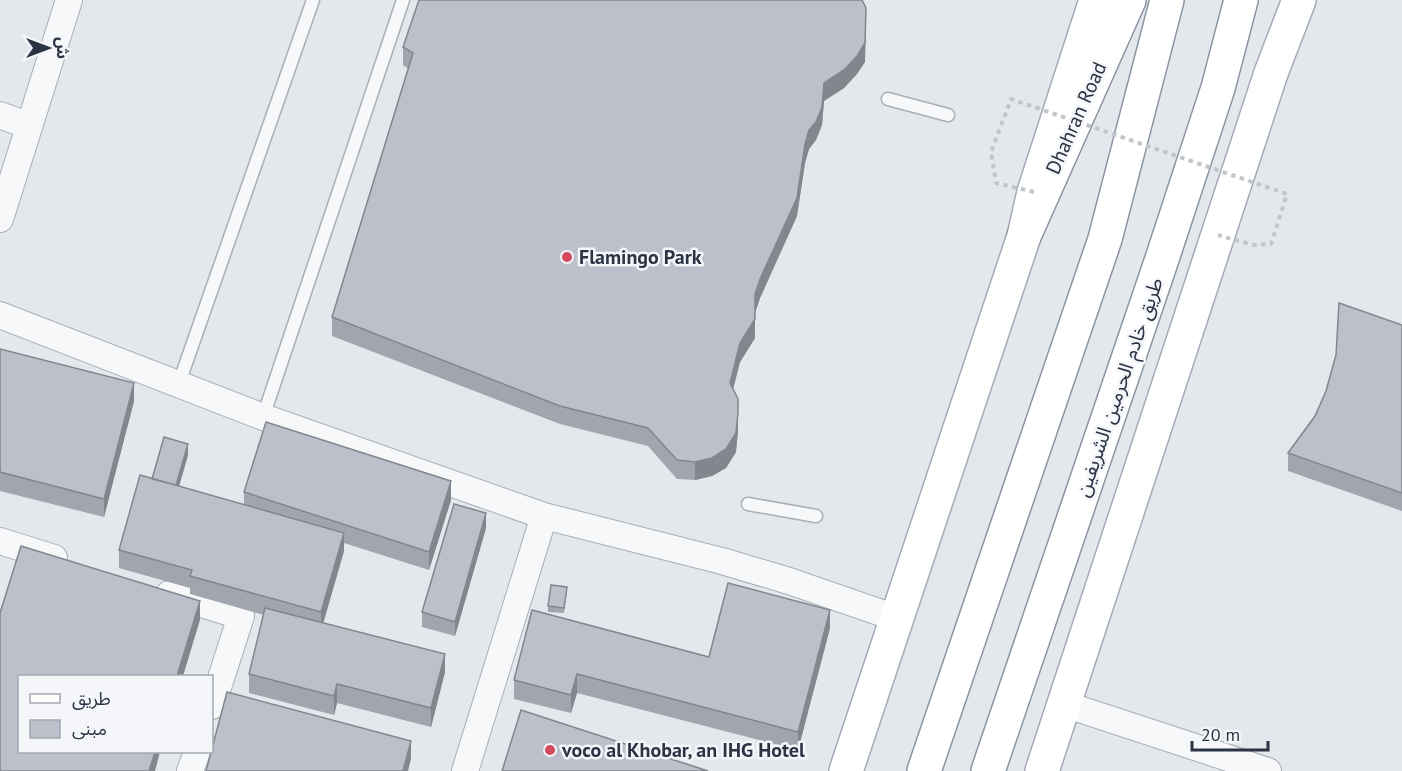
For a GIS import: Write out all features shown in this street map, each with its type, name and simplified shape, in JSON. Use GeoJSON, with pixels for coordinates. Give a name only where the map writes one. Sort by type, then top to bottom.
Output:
{"type":"FeatureCollection","features":[{"type":"Feature","properties":{"kind":"main road"},"geometry":{"type":"LineString","coordinates":[[846,771],[1024,236],[1034,192],[1096,0]]}},
{"type":"Feature","properties":{"kind":"main road","name":"Dhahran Road"},"geometry":{"type":"LineString","coordinates":[[1024,236],[1129,0]]}},
{"type":"Feature","properties":{"kind":"main road"},"geometry":{"type":"LineString","coordinates":[[924,771],[1105,239],[1167,0]]}},
{"type":"Feature","properties":{"kind":"main road","name":"طريق خادم الحرمين الشريفين"},"geometry":{"type":"LineString","coordinates":[[988,771],[1162,259],[1218,88],[1241,0]]}},
{"type":"Feature","properties":{"kind":"main road"},"geometry":{"type":"LineString","coordinates":[[1218,88],[1249,0]]}},
{"type":"Feature","properties":{"kind":"main road"},"geometry":{"type":"LineString","coordinates":[[1218,88],[1255,0]]}},
{"type":"Feature","properties":{"kind":"main road"},"geometry":{"type":"LineString","coordinates":[[1042,771],[1271,73],[1299,0]]}},
{"type":"Feature","properties":{"kind":"street"},"geometry":{"type":"LineString","coordinates":[[0,219],[69,0]]}},
{"type":"Feature","properties":{"kind":"street"},"geometry":{"type":"LineString","coordinates":[[0,115],[29,126]]}},
{"type":"Feature","properties":{"kind":"street"},"geometry":{"type":"LineString","coordinates":[[0,315],[263,417],[544,516],[722,561],[789,581],[896,618]]}},
{"type":"Feature","properties":{"kind":"street"},"geometry":{"type":"LineString","coordinates":[[465,771],[544,516]]}},
{"type":"Feature","properties":{"kind":"street"},"geometry":{"type":"LineString","coordinates":[[0,541],[77,565]]}},
{"type":"Feature","properties":{"kind":"street"},"geometry":{"type":"LineString","coordinates":[[142,585],[241,616],[213,703]]}},
{"type":"Feature","properties":{"kind":"street"},"geometry":{"type":"LineString","coordinates":[[1064,704],[1268,771]]}},
{"type":"Feature","properties":{"kind":"street"},"geometry":{"type":"LineString","coordinates":[[190,771],[197,753]]}},
{"type":"Feature","properties":{"kind":"lane"},"geometry":{"type":"LineString","coordinates":[[179,384],[313,0]]}},
{"type":"Feature","properties":{"kind":"lane"},"geometry":{"type":"LineString","coordinates":[[263,417],[403,0]]}},
{"type":"Feature","properties":{"kind":"lane"},"geometry":{"type":"LineString","coordinates":[[888,99],[948,115]]}},
{"type":"Feature","properties":{"kind":"lane"},"geometry":{"type":"LineString","coordinates":[[748,504],[816,516]]}},
{"type":"Feature","properties":{"kind":"path"},"geometry":{"type":"LineString","coordinates":[[1034,192],[996,183],[991,152],[1011,99],[1287,194],[1271,244],[1253,245],[1218,235]]}},
{"type":"Feature","properties":{"kind":"building","name":"Flamingo Park"},"geometry":{"type":"Polygon","coordinates":[[[419,0],[862,0],[866,8],[865,43],[844,70],[824,83],[822,107],[816,122],[809,130],[805,144],[797,198],[760,279],[755,294],[755,319],[740,343],[730,383],[738,399],[736,433],[726,449],[712,458],[695,462],[677,460],[648,428],[560,406],[332,317],[413,53],[403,47],[419,0]]]}},
{"type":"Feature","properties":{"kind":"building"},"geometry":{"type":"Polygon","coordinates":[[[1339,303],[1402,325],[1402,493],[1288,453],[1315,416],[1326,391],[1336,355],[1339,303]]]}},
{"type":"Feature","properties":{"kind":"building"},"geometry":{"type":"Polygon","coordinates":[[[0,349],[134,383],[104,499],[0,472],[0,349]]]}},
{"type":"Feature","properties":{"kind":"building"},"geometry":{"type":"Polygon","coordinates":[[[266,422],[451,481],[429,552],[244,492],[266,422]]]}},
{"type":"Feature","properties":{"kind":"building"},"geometry":{"type":"Polygon","coordinates":[[[164,437],[188,444],[176,485],[152,479],[164,437]]]}},
{"type":"Feature","properties":{"kind":"building"},"geometry":{"type":"Polygon","coordinates":[[[140,475],[344,533],[321,612],[190,576],[192,570],[119,550],[140,475]]]}},
{"type":"Feature","properties":{"kind":"building"},"geometry":{"type":"Polygon","coordinates":[[[454,504],[486,513],[455,622],[422,612],[454,504]]]}},
{"type":"Feature","properties":{"kind":"building"},"geometry":{"type":"Polygon","coordinates":[[[21,546],[200,601],[177,675],[18,675],[18,753],[155,753],[149,771],[0,771],[0,613],[21,546]]]}},
{"type":"Feature","properties":{"kind":"building"},"geometry":{"type":"Polygon","coordinates":[[[728,583],[830,610],[798,732],[577,674],[571,695],[514,680],[532,610],[709,657],[728,583]]]}},
{"type":"Feature","properties":{"kind":"building"},"geometry":{"type":"Polygon","coordinates":[[[551,585],[567,587],[564,608],[548,606],[551,585]]]}},
{"type":"Feature","properties":{"kind":"building"},"geometry":{"type":"Polygon","coordinates":[[[265,608],[445,654],[431,708],[337,684],[334,696],[249,674],[265,608]]]}},
{"type":"Feature","properties":{"kind":"building"},"geometry":{"type":"Polygon","coordinates":[[[227,692],[411,741],[403,771],[206,771],[211,753],[213,753],[213,745],[227,692]]]}},
{"type":"Feature","properties":{"kind":"building"},"geometry":{"type":"Polygon","coordinates":[[[521,710],[708,771],[502,771],[521,710]]]}},
{"type":"Feature","properties":{"kind":"place","name":"Flamingo Park"},"geometry":{"type":"Point","coordinates":[567,257]}},
{"type":"Feature","properties":{"kind":"place","name":"voco al Khobar, an IHG Hotel"},"geometry":{"type":"Point","coordinates":[550,750]}}]}
